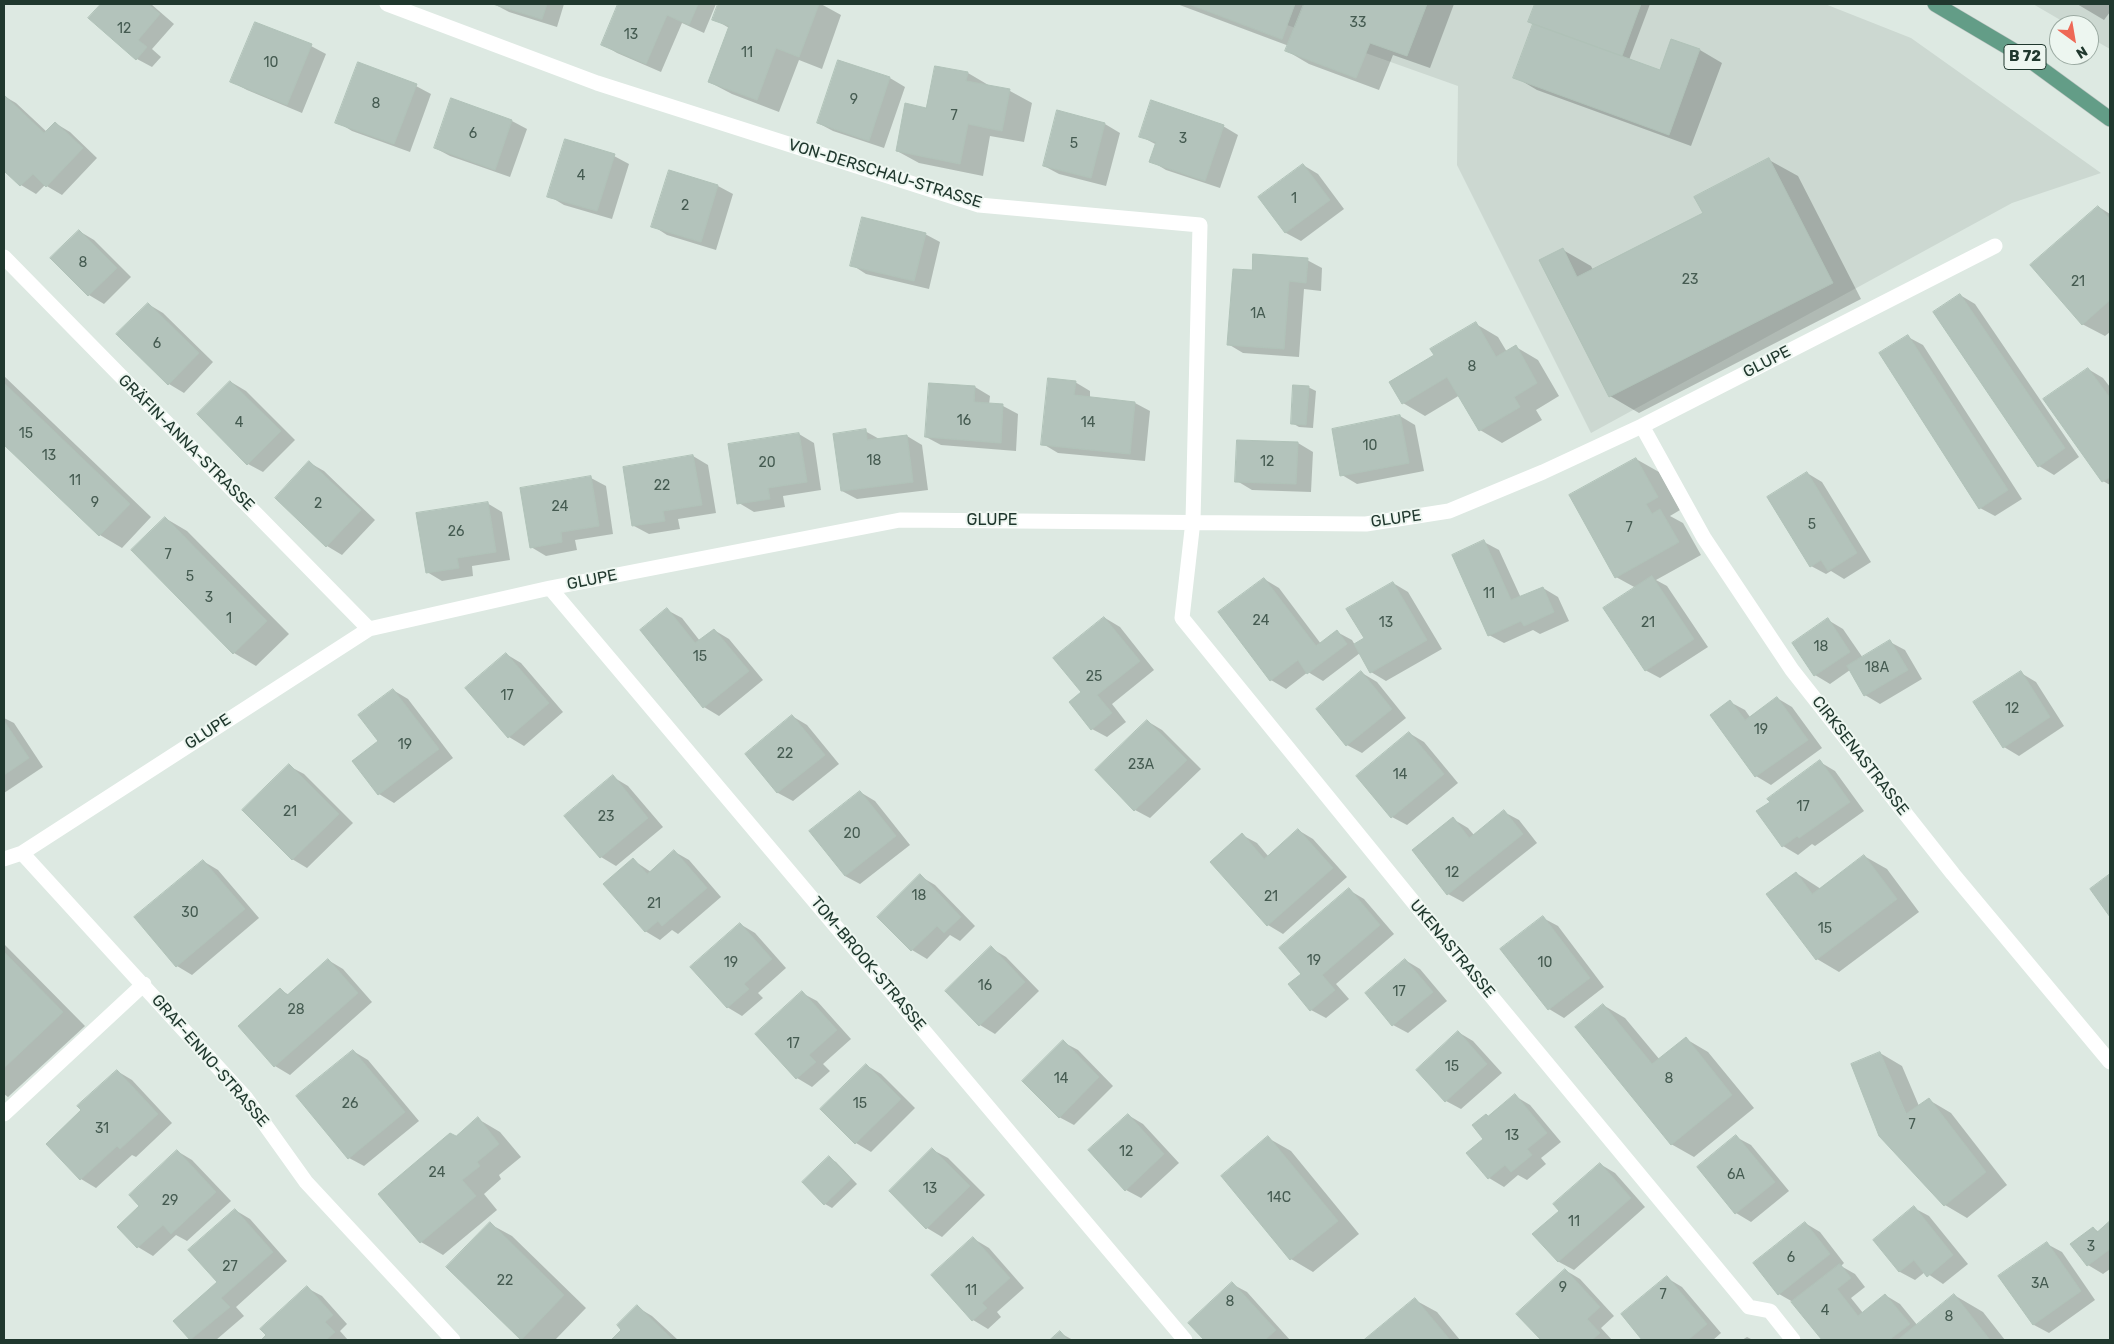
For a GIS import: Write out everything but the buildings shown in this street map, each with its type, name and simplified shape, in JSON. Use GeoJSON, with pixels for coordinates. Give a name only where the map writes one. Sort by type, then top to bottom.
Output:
{"type":"FeatureCollection","features":[{"type":"Feature","properties":{"kind":"main road","name":"B 72"},"geometry":{"type":"LineString","coordinates":[[1934,4],[2028,59],[2110,119]]}},
{"type":"Feature","properties":{"kind":"street","name":"VON-DERSCHAU-STRASSE"},"geometry":{"type":"LineString","coordinates":[[387,4],[598,83],[978,205],[1200,225],[1193,521]]}},
{"type":"Feature","properties":{"kind":"street","name":"GLUPE"},"geometry":{"type":"LineString","coordinates":[[4,859],[22,853],[369,629],[550,588],[900,520],[1193,521],[1366,524],[1449,511],[1543,472],[1642,426],[1996,246]]}},
{"type":"Feature","properties":{"kind":"street","name":"GRÄFIN-ANNA-STRASSE"},"geometry":{"type":"LineString","coordinates":[[4,258],[369,629]]}},
{"type":"Feature","properties":{"kind":"street","name":"CIRKSENASTRASSE"},"geometry":{"type":"LineString","coordinates":[[1642,426],[1704,538],[1792,670],[1953,874],[2110,1062]]}},
{"type":"Feature","properties":{"kind":"street","name":"UKENASTRASSE"},"geometry":{"type":"LineString","coordinates":[[1193,521],[1182,618],[1428,920],[1749,1307],[1770,1311],[1793,1340]]}},
{"type":"Feature","properties":{"kind":"street","name":"TOM-BROOK-STRASSE"},"geometry":{"type":"LineString","coordinates":[[550,588],[1185,1340]]}},
{"type":"Feature","properties":{"kind":"street","name":"GRAF-ENNO-STRASSE"},"geometry":{"type":"LineString","coordinates":[[22,853],[144,984],[246,1098],[306,1182],[453,1340]]}},
{"type":"Feature","properties":{"kind":"street"},"geometry":{"type":"LineString","coordinates":[[4,1114],[144,984]]}},
{"type":"Feature","properties":{"kind":"shaded area"},"geometry":{"type":"Polygon","coordinates":[[[1228,4],[1825,4],[1911,38],[2101,173],[2012,203],[1591,433],[1457,165],[1458,86],[1228,4]]]}},
{"type":"Feature","properties":{"kind":"shaded area"},"geometry":{"type":"Polygon","coordinates":[[[2033,4],[2110,4],[2110,49],[2099,43],[2099,15],[2052,15],[2033,4]]]}}]}
